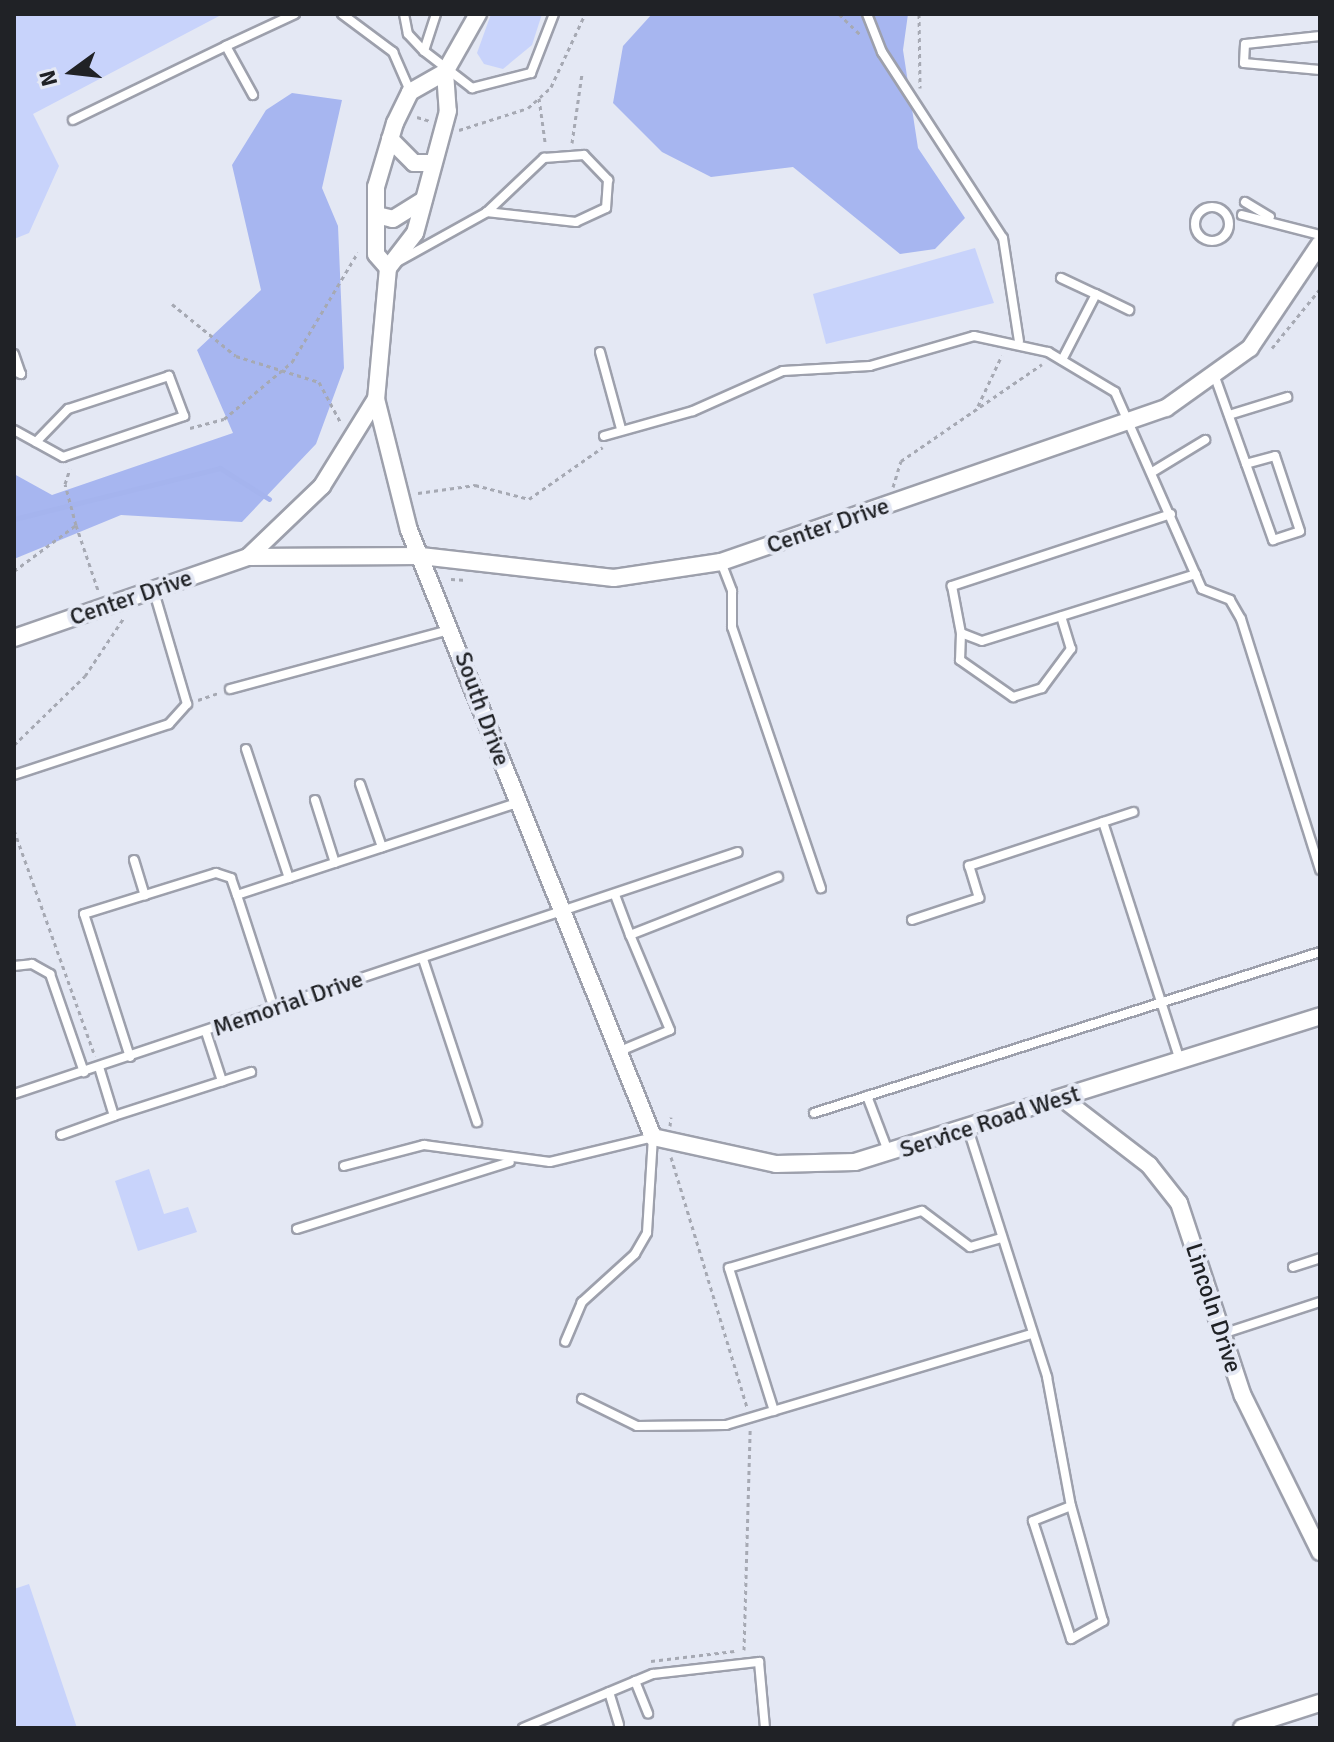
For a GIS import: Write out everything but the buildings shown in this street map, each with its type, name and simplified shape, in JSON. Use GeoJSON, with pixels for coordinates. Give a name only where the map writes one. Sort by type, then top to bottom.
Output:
{"type":"FeatureCollection","features":[{"type":"Feature","properties":{"kind":"street"},"geometry":{"type":"LineString","coordinates":[[410,92],[445,72],[478,14]]}},
{"type":"Feature","properties":{"kind":"street"},"geometry":{"type":"LineString","coordinates":[[388,268],[415,233],[431,163],[448,111],[445,72]]}},
{"type":"Feature","properties":{"kind":"street","name":"South Drive"},"geometry":{"type":"LineString","coordinates":[[410,92],[390,139],[377,215],[376,254],[388,268],[376,399],[399,495],[421,556],[453,629],[517,803],[653,1137]]}},
{"type":"Feature","properties":{"kind":"street"},"geometry":{"type":"LineString","coordinates":[[390,139],[414,163],[431,163]]}},
{"type":"Feature","properties":{"kind":"street"},"geometry":{"type":"LineString","coordinates":[[377,215],[393,219],[423,200]]}},
{"type":"Feature","properties":{"kind":"street","name":"Center Drive"},"geometry":{"type":"LineString","coordinates":[[14,638],[248,557],[421,556],[614,578],[721,562],[1134,423],[1215,377],[1250,348],[1320,244]]}},
{"type":"Feature","properties":{"kind":"street","name":"Center Drive"},"geometry":{"type":"LineString","coordinates":[[248,557],[322,486],[376,399]]}},
{"type":"Feature","properties":{"kind":"street","name":"Service Road West"},"geometry":{"type":"LineString","coordinates":[[653,1137],[719,1156],[824,1167],[889,1155],[969,1132],[1062,1098],[1320,1016]]}},
{"type":"Feature","properties":{"kind":"street","name":"Lincoln Drive"},"geometry":{"type":"LineString","coordinates":[[1062,1098],[1149,1165],[1179,1203],[1243,1396],[1320,1552]]}},
{"type":"Feature","properties":{"kind":"street"},"geometry":{"type":"LineString","coordinates":[[1242,1728],[1320,1703]]}},
{"type":"Feature","properties":{"kind":"lane"},"geometry":{"type":"LineString","coordinates":[[73,120],[295,14]]}},
{"type":"Feature","properties":{"kind":"lane"},"geometry":{"type":"LineString","coordinates":[[342,14],[393,52],[410,92]]}},
{"type":"Feature","properties":{"kind":"lane"},"geometry":{"type":"LineString","coordinates":[[404,14],[408,34],[445,72],[472,88],[518,80],[531,73],[554,14]]}},
{"type":"Feature","properties":{"kind":"lane"},"geometry":{"type":"LineString","coordinates":[[424,51],[436,14]]}},
{"type":"Feature","properties":{"kind":"lane"},"geometry":{"type":"LineString","coordinates":[[867,14],[890,66],[1003,238],[1014,340]]}},
{"type":"Feature","properties":{"kind":"lane"},"geometry":{"type":"LineString","coordinates":[[1320,36],[1245,44],[1244,63],[1320,70]]}},
{"type":"Feature","properties":{"kind":"lane"},"geometry":{"type":"LineString","coordinates":[[226,46],[253,95]]}},
{"type":"Feature","properties":{"kind":"lane"},"geometry":{"type":"LineString","coordinates":[[388,268],[487,212],[544,158],[584,155],[608,180],[606,208],[596,217],[576,222],[487,212]]}},
{"type":"Feature","properties":{"kind":"lane"},"geometry":{"type":"LineString","coordinates":[[1245,202],[1270,218]]}},
{"type":"Feature","properties":{"kind":"lane"},"geometry":{"type":"LineString","coordinates":[[1205,208],[1229,219],[1221,239],[1204,240],[1197,231],[1205,208]]}},
{"type":"Feature","properties":{"kind":"lane"},"geometry":{"type":"LineString","coordinates":[[1242,215],[1270,218],[1320,235]]}},
{"type":"Feature","properties":{"kind":"lane"},"geometry":{"type":"LineString","coordinates":[[1061,278],[1129,310]]}},
{"type":"Feature","properties":{"kind":"lane"},"geometry":{"type":"LineString","coordinates":[[1062,360],[1096,294]]}},
{"type":"Feature","properties":{"kind":"lane"},"geometry":{"type":"LineString","coordinates":[[604,436],[693,411],[783,371],[870,366],[974,336],[1014,340],[1048,352],[1115,392],[1134,423],[1202,589],[1230,600],[1241,619],[1320,870]]}},
{"type":"Feature","properties":{"kind":"lane"},"geometry":{"type":"LineString","coordinates":[[600,352],[621,429]]}},
{"type":"Feature","properties":{"kind":"lane"},"geometry":{"type":"LineString","coordinates":[[14,354],[21,374],[14,371]]}},
{"type":"Feature","properties":{"kind":"lane"},"geometry":{"type":"LineString","coordinates":[[14,430],[63,457],[184,416],[169,376],[68,409],[36,442]]}},
{"type":"Feature","properties":{"kind":"lane"},"geometry":{"type":"LineString","coordinates":[[1215,377],[1273,540],[1300,531],[1275,456],[1246,464]]}},
{"type":"Feature","properties":{"kind":"lane"},"geometry":{"type":"LineString","coordinates":[[1229,415],[1287,397]]}},
{"type":"Feature","properties":{"kind":"lane"},"geometry":{"type":"LineString","coordinates":[[1154,471],[1205,440]]}},
{"type":"Feature","properties":{"kind":"lane"},"geometry":{"type":"LineString","coordinates":[[1061,616],[1071,649],[1042,688],[1013,697],[960,660],[961,633],[952,586],[1171,514]]}},
{"type":"Feature","properties":{"kind":"lane"},"geometry":{"type":"LineString","coordinates":[[721,562],[732,591],[732,627],[821,888]]}},
{"type":"Feature","properties":{"kind":"lane"},"geometry":{"type":"LineString","coordinates":[[961,633],[982,641],[1196,574]]}},
{"type":"Feature","properties":{"kind":"lane"},"geometry":{"type":"LineString","coordinates":[[14,775],[169,724],[187,704],[154,592]]}},
{"type":"Feature","properties":{"kind":"lane"},"geometry":{"type":"LineString","coordinates":[[230,689],[453,629]]}},
{"type":"Feature","properties":{"kind":"lane"},"geometry":{"type":"LineString","coordinates":[[246,749],[289,878]]}},
{"type":"Feature","properties":{"kind":"lane"},"geometry":{"type":"LineString","coordinates":[[360,784],[382,847]]}},
{"type":"Feature","properties":{"kind":"lane"},"geometry":{"type":"LineString","coordinates":[[315,800],[335,863]]}},
{"type":"Feature","properties":{"kind":"lane"},"geometry":{"type":"LineString","coordinates":[[237,895],[517,803]]}},
{"type":"Feature","properties":{"kind":"lane"},"geometry":{"type":"LineString","coordinates":[[912,920],[979,898],[969,866],[1133,812]]}},
{"type":"Feature","properties":{"kind":"lane"},"geometry":{"type":"LineString","coordinates":[[1103,822],[1181,1061]]}},
{"type":"Feature","properties":{"kind":"lane","name":"Memorial Drive"},"geometry":{"type":"LineString","coordinates":[[14,1094],[738,852]]}},
{"type":"Feature","properties":{"kind":"lane"},"geometry":{"type":"LineString","coordinates":[[134,860],[145,895]]}},
{"type":"Feature","properties":{"kind":"lane"},"geometry":{"type":"LineString","coordinates":[[130,1057],[84,914],[216,873],[231,878],[274,1009]]}},
{"type":"Feature","properties":{"kind":"lane"},"geometry":{"type":"LineString","coordinates":[[630,935],[778,877]]}},
{"type":"Feature","properties":{"kind":"lane"},"geometry":{"type":"LineString","coordinates":[[615,895],[670,1030],[620,1051]]}},
{"type":"Feature","properties":{"kind":"lane"},"geometry":{"type":"LineString","coordinates":[[814,1113],[1161,999],[1320,952]]}},
{"type":"Feature","properties":{"kind":"lane"},"geometry":{"type":"LineString","coordinates":[[423,959],[477,1122]]}},
{"type":"Feature","properties":{"kind":"lane"},"geometry":{"type":"LineString","coordinates":[[14,966],[32,964],[50,974],[84,1072]]}},
{"type":"Feature","properties":{"kind":"lane"},"geometry":{"type":"LineString","coordinates":[[206,1032],[222,1081]]}},
{"type":"Feature","properties":{"kind":"lane"},"geometry":{"type":"LineString","coordinates":[[99,1067],[114,1116]]}},
{"type":"Feature","properties":{"kind":"lane"},"geometry":{"type":"LineString","coordinates":[[61,1135],[251,1072]]}},
{"type":"Feature","properties":{"kind":"lane"},"geometry":{"type":"LineString","coordinates":[[867,1096],[889,1155]]}},
{"type":"Feature","properties":{"kind":"lane"},"geometry":{"type":"LineString","coordinates":[[969,1132],[1032,1334],[1071,1506],[1103,1621],[1071,1639],[1033,1521],[1071,1506]]}},
{"type":"Feature","properties":{"kind":"lane"},"geometry":{"type":"LineString","coordinates":[[297,1229],[511,1162],[550,1162],[653,1137],[647,1233],[635,1254],[582,1302],[565,1342]]}},
{"type":"Feature","properties":{"kind":"lane"},"geometry":{"type":"LineString","coordinates":[[344,1166],[424,1145],[465,1147],[511,1162]]}},
{"type":"Feature","properties":{"kind":"lane"},"geometry":{"type":"LineString","coordinates":[[774,1411],[729,1268],[922,1211],[970,1247],[1002,1238]]}},
{"type":"Feature","properties":{"kind":"lane"},"geometry":{"type":"LineString","coordinates":[[1293,1267],[1320,1258]]}},
{"type":"Feature","properties":{"kind":"lane"},"geometry":{"type":"LineString","coordinates":[[1222,1334],[1320,1302]]}},
{"type":"Feature","properties":{"kind":"lane"},"geometry":{"type":"LineString","coordinates":[[582,1399],[605,1416],[667,1430],[750,1419],[1032,1334]]}},
{"type":"Feature","properties":{"kind":"lane"},"geometry":{"type":"LineString","coordinates":[[523,1728],[635,1681],[759,1662],[765,1728]]}},
{"type":"Feature","properties":{"kind":"lane"},"geometry":{"type":"LineString","coordinates":[[635,1681],[648,1714]]}},
{"type":"Feature","properties":{"kind":"lane"},"geometry":{"type":"LineString","coordinates":[[609,1692],[619,1724]]}},
{"type":"Feature","properties":{"kind":"path"},"geometry":{"type":"LineString","coordinates":[[839,14],[861,35]]}},
{"type":"Feature","properties":{"kind":"path"},"geometry":{"type":"LineString","coordinates":[[919,14],[920,91]]}},
{"type":"Feature","properties":{"kind":"path"},"geometry":{"type":"LineString","coordinates":[[572,143],[582,74]]}},
{"type":"Feature","properties":{"kind":"path"},"geometry":{"type":"LineString","coordinates":[[539,98],[545,142]]}},
{"type":"Feature","properties":{"kind":"path"},"geometry":{"type":"LineString","coordinates":[[417,117],[430,121]]}},
{"type":"Feature","properties":{"kind":"path"},"geometry":{"type":"LineString","coordinates":[[185,429],[224,419],[283,369],[305,345],[358,252]]}},
{"type":"Feature","properties":{"kind":"path"},"geometry":{"type":"LineString","coordinates":[[1250,348],[1263,359],[1320,289]]}},
{"type":"Feature","properties":{"kind":"path"},"geometry":{"type":"LineString","coordinates":[[172,304],[236,356],[319,382],[342,428],[355,435]]}},
{"type":"Feature","properties":{"kind":"path"},"geometry":{"type":"LineString","coordinates":[[977,409],[1014,340]]}},
{"type":"Feature","properties":{"kind":"path"},"geometry":{"type":"LineString","coordinates":[[891,504],[901,461],[1041,366],[1048,352]]}},
{"type":"Feature","properties":{"kind":"path"},"geometry":{"type":"LineString","coordinates":[[399,495],[475,485],[529,499],[603,449],[604,436]]}},
{"type":"Feature","properties":{"kind":"path"},"geometry":{"type":"LineString","coordinates":[[84,464],[70,468],[65,484],[97,587]]}},
{"type":"Feature","properties":{"kind":"path"},"geometry":{"type":"LineString","coordinates":[[14,571],[76,525]]}},
{"type":"Feature","properties":{"kind":"path"},"geometry":{"type":"LineString","coordinates":[[451,579],[467,580]]}},
{"type":"Feature","properties":{"kind":"path"},"geometry":{"type":"LineString","coordinates":[[14,745],[85,676],[126,615]]}},
{"type":"Feature","properties":{"kind":"path"},"geometry":{"type":"LineString","coordinates":[[187,704],[230,689]]}},
{"type":"Feature","properties":{"kind":"path"},"geometry":{"type":"LineString","coordinates":[[14,830],[99,1067]]}},
{"type":"Feature","properties":{"kind":"path"},"geometry":{"type":"LineString","coordinates":[[648,1662],[744,1651],[750,1419],[670,1141],[671,1117]]}},
{"type":"Feature","properties":{"kind":"shaded area"},"geometry":{"type":"Polygon","coordinates":[[[14,14],[223,14],[33,114],[59,166],[29,233],[14,239],[14,14]]]}},
{"type":"Feature","properties":{"kind":"shaded area"},"geometry":{"type":"Polygon","coordinates":[[[491,14],[542,14],[532,45],[503,69],[484,64],[477,53],[491,14]]]}},
{"type":"Feature","properties":{"kind":"shaded area"},"geometry":{"type":"Polygon","coordinates":[[[652,14],[908,14],[903,50],[918,148],[965,218],[935,249],[900,254],[793,167],[711,177],[662,152],[613,103],[623,46],[652,14]]]}},
{"type":"Feature","properties":{"kind":"shaded area"},"geometry":{"type":"Polygon","coordinates":[[[292,93],[342,100],[322,188],[338,226],[344,368],[316,444],[242,522],[121,515],[14,559],[14,474],[52,495],[233,433],[197,350],[261,290],[232,165],[266,110],[292,93]]]}},
{"type":"Feature","properties":{"kind":"shaded area"},"geometry":{"type":"Polygon","coordinates":[[[975,248],[994,303],[826,344],[813,294],[975,248]]]}},
{"type":"Feature","properties":{"kind":"shaded area"},"geometry":{"type":"Polygon","coordinates":[[[149,1169],[164,1214],[188,1207],[197,1232],[138,1251],[115,1181],[149,1169]]]}},
{"type":"Feature","properties":{"kind":"shaded area"},"geometry":{"type":"Polygon","coordinates":[[[29,1584],[77,1728],[14,1728],[14,1589],[29,1584]]]}},
{"type":"Feature","properties":{"kind":"waterway"},"geometry":{"type":"LineString","coordinates":[[14,519],[220,468],[269,499]]}}]}
